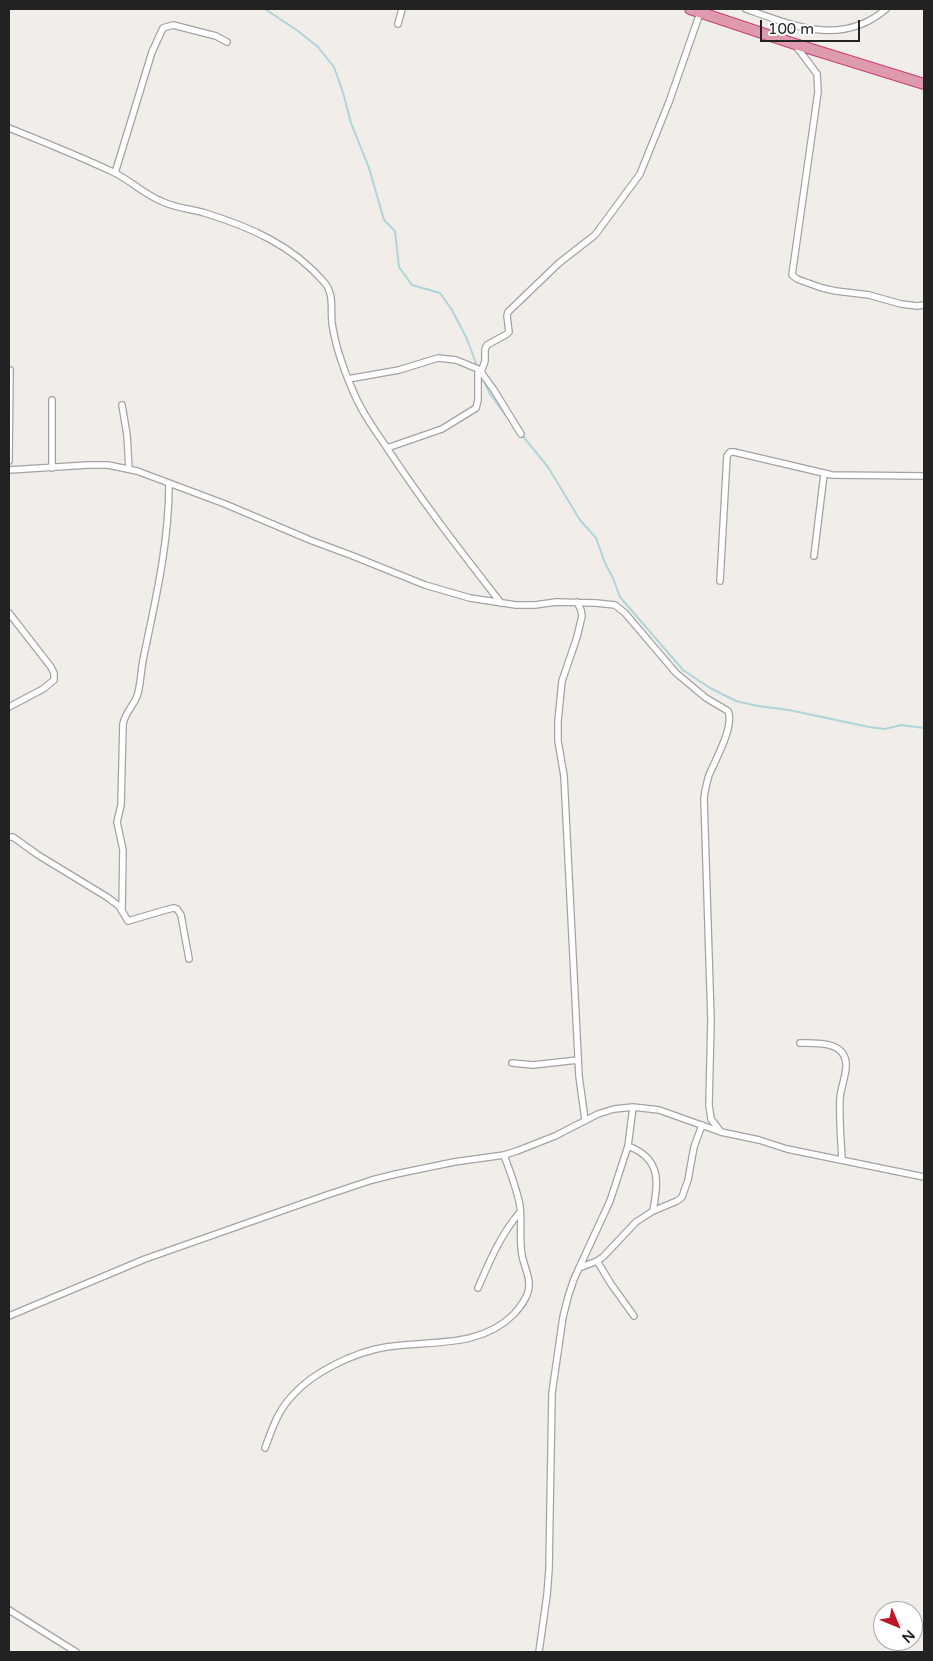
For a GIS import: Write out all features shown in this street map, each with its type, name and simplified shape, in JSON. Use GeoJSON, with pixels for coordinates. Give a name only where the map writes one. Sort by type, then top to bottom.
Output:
{"type":"FeatureCollection","features":[{"type":"Feature","properties":{"kind":"highway"},"geometry":{"type":"LineString","coordinates":[[690,9],[924,84]]}},
{"type":"Feature","properties":{"kind":"street"},"geometry":{"type":"LineString","coordinates":[[398,24],[402,9]]}},
{"type":"Feature","properties":{"kind":"street"},"geometry":{"type":"LineString","coordinates":[[746,9],[794,25],[816,30],[837,31],[869,22],[886,9]]}},
{"type":"Feature","properties":{"kind":"street"},"geometry":{"type":"LineString","coordinates":[[387,448],[442,429],[476,408],[479,370],[485,361],[485,347],[490,342],[509,332],[508,312],[559,263],[594,235],[640,174],[669,102],[700,13]]}},
{"type":"Feature","properties":{"kind":"street"},"geometry":{"type":"LineString","coordinates":[[115,173],[152,52],[163,28],[173,24],[216,36],[227,42]]}},
{"type":"Feature","properties":{"kind":"street"},"geometry":{"type":"LineString","coordinates":[[795,44],[817,74],[818,92],[792,275],[797,279],[822,288],[869,295],[901,304],[918,306],[924,304]]}},
{"type":"Feature","properties":{"kind":"street"},"geometry":{"type":"LineString","coordinates":[[9,128],[115,173],[162,202],[203,212],[243,225],[263,234],[296,256],[324,283],[330,290],[332,328],[348,380],[358,402],[372,427],[440,523],[501,603]]}},
{"type":"Feature","properties":{"kind":"street"},"geometry":{"type":"LineString","coordinates":[[348,380],[399,370],[441,358],[456,360],[479,370],[494,390],[521,434]]}},
{"type":"Feature","properties":{"kind":"street"},"geometry":{"type":"LineString","coordinates":[[9,461],[10,370]]}},
{"type":"Feature","properties":{"kind":"street"},"geometry":{"type":"LineString","coordinates":[[52,400],[52,468]]}},
{"type":"Feature","properties":{"kind":"street"},"geometry":{"type":"LineString","coordinates":[[122,405],[127,435],[129,469]]}},
{"type":"Feature","properties":{"kind":"street"},"geometry":{"type":"LineString","coordinates":[[720,581],[721,541],[728,454],[734,452],[824,474],[841,476],[924,476]]}},
{"type":"Feature","properties":{"kind":"street"},"geometry":{"type":"LineString","coordinates":[[9,470],[108,465],[129,469],[225,504],[425,585],[470,598],[501,603],[535,605],[556,602],[615,605],[633,622],[676,674],[730,714],[726,736],[710,774],[704,798],[711,1020],[709,1105],[711,1119],[721,1132]]}},
{"type":"Feature","properties":{"kind":"street"},"geometry":{"type":"LineString","coordinates":[[814,556],[824,474]]}},
{"type":"Feature","properties":{"kind":"street"},"geometry":{"type":"LineString","coordinates":[[122,910],[122,850],[117,822],[121,805],[123,724],[126,713],[138,694],[166,540],[169,484]]}},
{"type":"Feature","properties":{"kind":"street"},"geometry":{"type":"LineString","coordinates":[[577,602],[582,616],[562,681],[558,732],[564,776],[573,985],[578,1060],[585,1120]]}},
{"type":"Feature","properties":{"kind":"street"},"geometry":{"type":"LineString","coordinates":[[9,613],[51,667],[54,673],[54,680],[43,689],[9,707]]}},
{"type":"Feature","properties":{"kind":"street"},"geometry":{"type":"LineString","coordinates":[[9,836],[118,905],[130,922],[162,911],[173,908],[177,909],[182,915],[190,960]]}},
{"type":"Feature","properties":{"kind":"street"},"geometry":{"type":"LineString","coordinates":[[800,1043],[834,1045],[846,1060],[840,1103],[842,1160]]}},
{"type":"Feature","properties":{"kind":"street"},"geometry":{"type":"LineString","coordinates":[[512,1063],[533,1065],[578,1060]]}},
{"type":"Feature","properties":{"kind":"street"},"geometry":{"type":"LineString","coordinates":[[9,1316],[145,1259],[352,1186],[414,1170],[517,1152],[555,1136],[598,1114],[614,1109],[633,1107],[660,1110],[721,1132],[759,1140],[787,1149],[924,1177]]}},
{"type":"Feature","properties":{"kind":"street"},"geometry":{"type":"LineString","coordinates":[[539,1652],[547,1595],[549,1560],[552,1393],[568,1297],[579,1268],[610,1201],[628,1146],[633,1107]]}},
{"type":"Feature","properties":{"kind":"street"},"geometry":{"type":"LineString","coordinates":[[579,1268],[603,1257],[629,1227],[653,1211],[667,1206],[682,1197],[688,1180],[694,1147],[702,1125]]}},
{"type":"Feature","properties":{"kind":"street"},"geometry":{"type":"LineString","coordinates":[[628,1146],[644,1155],[656,1169],[653,1211]]}},
{"type":"Feature","properties":{"kind":"street"},"geometry":{"type":"LineString","coordinates":[[264,1448],[278,1415],[293,1394],[311,1379],[337,1364],[356,1355],[384,1347],[476,1336],[491,1331],[508,1320],[520,1307],[526,1298],[530,1284],[522,1254],[517,1194],[504,1155]]}},
{"type":"Feature","properties":{"kind":"street"},"geometry":{"type":"LineString","coordinates":[[478,1288],[507,1230],[520,1212]]}},
{"type":"Feature","properties":{"kind":"street"},"geometry":{"type":"LineString","coordinates":[[597,1261],[634,1316]]}},
{"type":"Feature","properties":{"kind":"street"},"geometry":{"type":"LineString","coordinates":[[9,1610],[76,1652]]}},
{"type":"Feature","properties":{"kind":"waterway"},"geometry":{"type":"LineString","coordinates":[[265,9],[318,47],[334,67],[351,123],[369,168],[384,220],[395,231],[399,267],[412,285],[440,293],[452,310],[467,339],[477,366]]}},
{"type":"Feature","properties":{"kind":"waterway"},"geometry":{"type":"LineString","coordinates":[[483,379],[490,394],[510,421]]}},
{"type":"Feature","properties":{"kind":"waterway"},"geometry":{"type":"LineString","coordinates":[[521,434],[548,467],[580,520],[596,538],[620,597],[683,670],[710,688],[736,701],[869,727],[885,729],[901,725],[924,728]]}}]}
